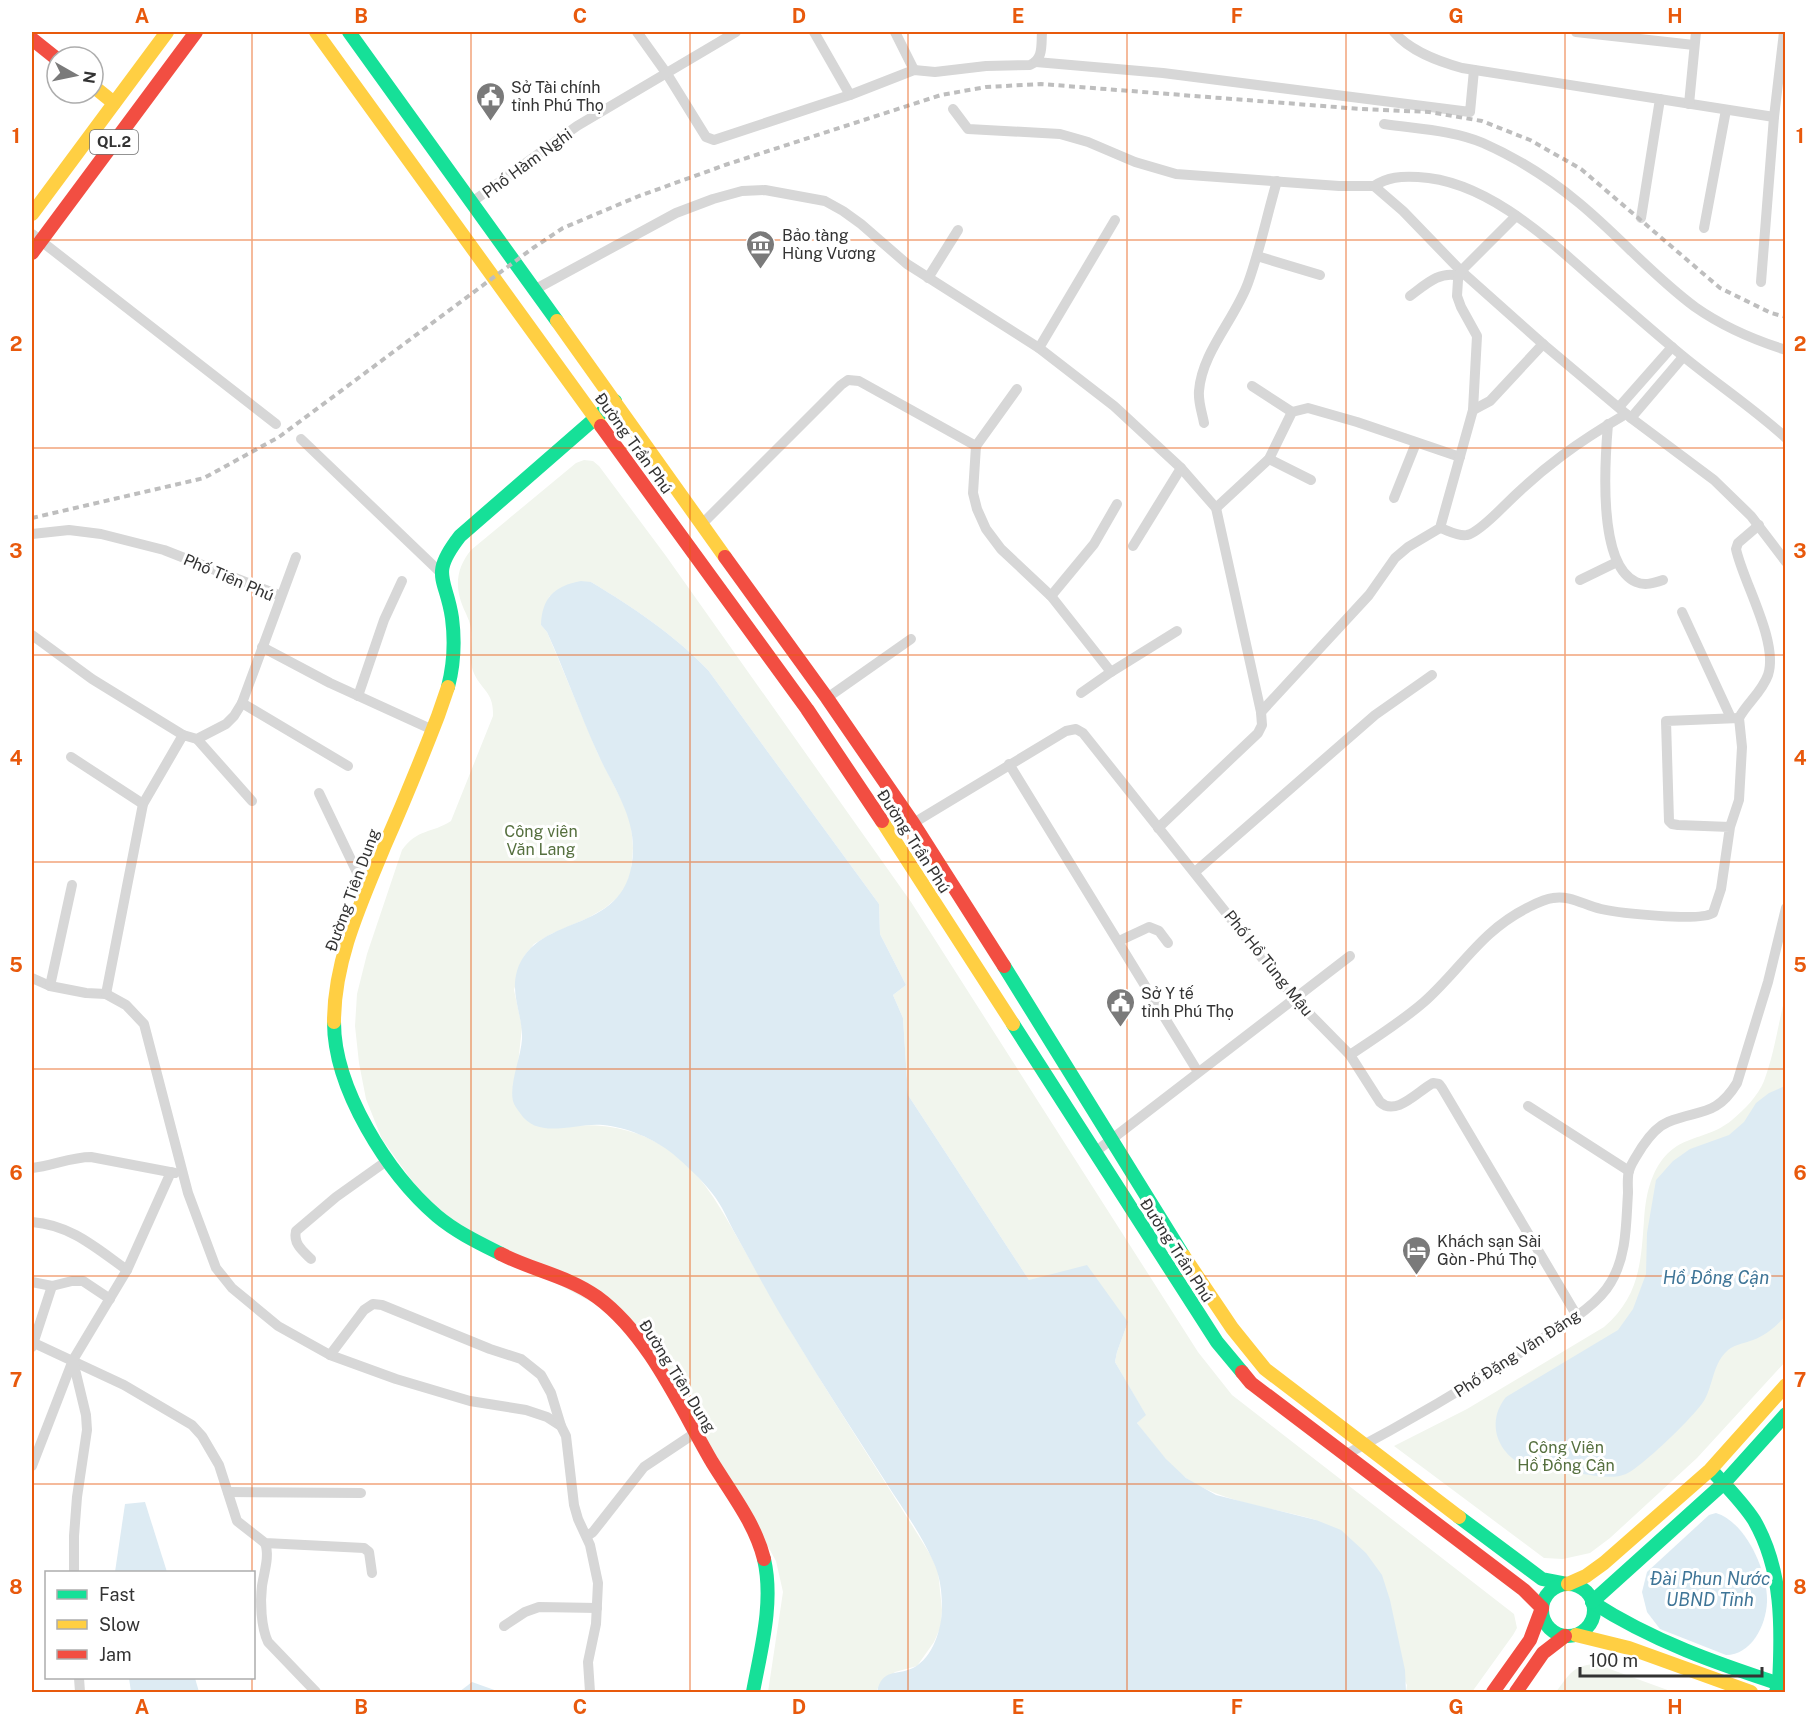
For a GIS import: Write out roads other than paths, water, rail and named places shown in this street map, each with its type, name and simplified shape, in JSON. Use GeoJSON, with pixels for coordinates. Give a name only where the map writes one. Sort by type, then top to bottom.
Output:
{"type":"FeatureCollection","features":[{"type":"Feature","properties":{"kind":"main road","name":"QL.2"},"geometry":{"type":"LineString","coordinates":[[32,214],[167,32]]}},
{"type":"Feature","properties":{"kind":"main road","name":"QL.2"},"geometry":{"type":"LineString","coordinates":[[32,253],[36,237],[196,32]]}},
{"type":"Feature","properties":{"kind":"main road","name":"Đường Trần Phú"},"geometry":{"type":"LineString","coordinates":[[316,32],[807,709],[892,836],[1217,1342],[1251,1383],[1524,1590],[1542,1608]]}},
{"type":"Feature","properties":{"kind":"main road","name":"Đường Trần Phú"},"geometry":{"type":"LineString","coordinates":[[349,32],[703,523],[913,823],[1047,1034],[1179,1249],[1252,1354],[1265,1369],[1538,1577],[1568,1584]]}},
{"type":"Feature","properties":{"kind":"main road"},"geometry":{"type":"LineString","coordinates":[[32,39],[45,49]]}},
{"type":"Feature","properties":{"kind":"main road"},"geometry":{"type":"LineString","coordinates":[[105,96],[114,103]]}},
{"type":"Feature","properties":{"kind":"main road"},"geometry":{"type":"LineString","coordinates":[[441,573],[449,551],[460,536],[615,401]]}},
{"type":"Feature","properties":{"kind":"main road","name":"Đường Tiên Dung"},"geometry":{"type":"LineString","coordinates":[[441,573],[451,615],[454,642],[449,688],[350,935],[336,995],[333,1028],[336,1048],[349,1091],[358,1111],[388,1160],[422,1202],[440,1218],[507,1257],[535,1267],[597,1298],[626,1324],[648,1353],[750,1523],[765,1560],[768,1601],[753,1692]]}},
{"type":"Feature","properties":{"kind":"main road"},"geometry":{"type":"LineString","coordinates":[[1237,1367],[1252,1354]]}},
{"type":"Feature","properties":{"kind":"main road"},"geometry":{"type":"LineString","coordinates":[[1493,1692],[1530,1640],[1545,1597],[1550,1591],[1557,1586],[1586,1576],[1604,1563],[1710,1470],[1785,1385]]}},
{"type":"Feature","properties":{"kind":"main road"},"geometry":{"type":"LineString","coordinates":[[1592,1602],[1725,1483],[1785,1414]]}},
{"type":"Feature","properties":{"kind":"main road"},"geometry":{"type":"LineString","coordinates":[[1568,1584],[1583,1589],[1592,1602],[1644,1634],[1780,1688],[1780,1597],[1772,1559],[1756,1522],[1746,1507],[1710,1470]]}},
{"type":"Feature","properties":{"kind":"main road"},"geometry":{"type":"LineString","coordinates":[[1516,1692],[1554,1641],[1584,1630],[1591,1622],[1592,1602]]}},
{"type":"Feature","properties":{"kind":"main road"},"geometry":{"type":"LineString","coordinates":[[1542,1608],[1543,1618],[1548,1627],[1556,1633],[1629,1648],[1751,1692]]}},
{"type":"Feature","properties":{"kind":"street"},"geometry":{"type":"LineString","coordinates":[[638,32],[709,140],[719,140],[786,115],[850,95],[914,70],[935,72],[1036,62],[1163,73],[1470,112],[1474,70]]}},
{"type":"Feature","properties":{"kind":"street","name":"Phố Hàm Nghi"},"geometry":{"type":"LineString","coordinates":[[472,202],[578,126],[736,32]]}},
{"type":"Feature","properties":{"kind":"street"},"geometry":{"type":"LineString","coordinates":[[814,32],[850,95]]}},
{"type":"Feature","properties":{"kind":"street"},"geometry":{"type":"LineString","coordinates":[[895,32],[914,70]]}},
{"type":"Feature","properties":{"kind":"street"},"geometry":{"type":"LineString","coordinates":[[1036,62],[1041,50],[1042,32]]}},
{"type":"Feature","properties":{"kind":"street"},"geometry":{"type":"LineString","coordinates":[[1394,32],[1413,48],[1433,59],[1474,70],[1774,117]]}},
{"type":"Feature","properties":{"kind":"street"},"geometry":{"type":"LineString","coordinates":[[1576,32],[1694,45]]}},
{"type":"Feature","properties":{"kind":"street"},"geometry":{"type":"LineString","coordinates":[[1689,104],[1696,32]]}},
{"type":"Feature","properties":{"kind":"street"},"geometry":{"type":"LineString","coordinates":[[1761,282],[1774,117],[1782,78],[1784,32]]}},
{"type":"Feature","properties":{"kind":"street"},"geometry":{"type":"LineString","coordinates":[[1641,218],[1660,99]]}},
{"type":"Feature","properties":{"kind":"street"},"geometry":{"type":"LineString","coordinates":[[953,109],[968,129],[1060,134],[1088,142],[1165,172],[1374,186],[1390,178],[1402,176],[1445,181],[1472,191],[1516,216],[1558,249],[1683,357],[1742,401],[1785,438]]}},
{"type":"Feature","properties":{"kind":"street"},"geometry":{"type":"LineString","coordinates":[[1704,228],[1726,110]]}},
{"type":"Feature","properties":{"kind":"street"},"geometry":{"type":"LineString","coordinates":[[1384,124],[1467,138],[1506,154],[1544,177],[1581,204],[1656,275],[1696,308],[1746,335],[1785,350]]}},
{"type":"Feature","properties":{"kind":"street"},"geometry":{"type":"LineString","coordinates":[[1204,423],[1199,401],[1203,372],[1239,304],[1257,256],[1276,181]]}},
{"type":"Feature","properties":{"kind":"street"},"geometry":{"type":"LineString","coordinates":[[1374,186],[1403,211],[1460,274],[1625,413],[1713,480],[1759,525],[1785,562]]}},
{"type":"Feature","properties":{"kind":"street"},"geometry":{"type":"LineString","coordinates":[[534,290],[676,213],[723,196],[742,191],[765,190],[825,201],[861,224],[907,264],[1040,348],[1114,406],[1181,468],[1216,508],[1262,712],[1262,724],[1258,734],[1158,828]]}},
{"type":"Feature","properties":{"kind":"street"},"geometry":{"type":"LineString","coordinates":[[1262,712],[1369,595],[1395,558],[1408,547],[1440,528],[1473,410],[1476,336],[1457,296],[1460,274],[1516,216]]}},
{"type":"Feature","properties":{"kind":"street"},"geometry":{"type":"LineString","coordinates":[[1040,348],[1115,220]]}},
{"type":"Feature","properties":{"kind":"street"},"geometry":{"type":"LineString","coordinates":[[928,278],[958,230]]}},
{"type":"Feature","properties":{"kind":"street"},"geometry":{"type":"LineString","coordinates":[[36,237],[276,424]]}},
{"type":"Feature","properties":{"kind":"street"},"geometry":{"type":"LineString","coordinates":[[1257,256],[1320,275]]}},
{"type":"Feature","properties":{"kind":"street"},"geometry":{"type":"LineString","coordinates":[[1410,296],[1436,278],[1446,274],[1460,274]]}},
{"type":"Feature","properties":{"kind":"street"},"geometry":{"type":"LineString","coordinates":[[1473,410],[1490,401],[1543,344]]}},
{"type":"Feature","properties":{"kind":"street"},"geometry":{"type":"LineString","coordinates":[[1625,413],[1672,347]]}},
{"type":"Feature","properties":{"kind":"street"},"geometry":{"type":"LineString","coordinates":[[1440,528],[1462,535],[1472,533],[1554,460],[1625,413],[1683,357]]}},
{"type":"Feature","properties":{"kind":"street"},"geometry":{"type":"LineString","coordinates":[[703,523],[841,384],[848,380],[859,381],[976,446]]}},
{"type":"Feature","properties":{"kind":"street"},"geometry":{"type":"LineString","coordinates":[[1252,386],[1292,412],[1308,408],[1460,457]]}},
{"type":"Feature","properties":{"kind":"street"},"geometry":{"type":"LineString","coordinates":[[1017,389],[976,446],[972,493],[977,509],[986,528],[1008,557],[1051,596],[1111,672]]}},
{"type":"Feature","properties":{"kind":"street"},"geometry":{"type":"LineString","coordinates":[[1216,508],[1269,459],[1292,412]]}},
{"type":"Feature","properties":{"kind":"street"},"geometry":{"type":"LineString","coordinates":[[1608,424],[1605,499],[1617,562],[1623,572],[1638,583],[1647,584],[1663,580]]}},
{"type":"Feature","properties":{"kind":"street"},"geometry":{"type":"LineString","coordinates":[[301,439],[441,573]]}},
{"type":"Feature","properties":{"kind":"street"},"geometry":{"type":"LineString","coordinates":[[1394,498],[1416,443]]}},
{"type":"Feature","properties":{"kind":"street"},"geometry":{"type":"LineString","coordinates":[[1269,459],[1311,480]]}},
{"type":"Feature","properties":{"kind":"street"},"geometry":{"type":"LineString","coordinates":[[1133,546],[1181,468]]}},
{"type":"Feature","properties":{"kind":"street"},"geometry":{"type":"LineString","coordinates":[[1051,596],[1094,544],[1117,504]]}},
{"type":"Feature","properties":{"kind":"street"},"geometry":{"type":"LineString","coordinates":[[1730,827],[1678,825],[1669,821],[1666,721],[1735,718],[1762,687],[1768,675],[1769,656],[1763,628],[1736,549],[1738,543],[1759,525]]}},
{"type":"Feature","properties":{"kind":"street","name":"Phố Tiên Phú"},"geometry":{"type":"LineString","coordinates":[[32,534],[69,530],[101,534],[164,550],[281,596],[242,703],[226,724],[197,739]]}},
{"type":"Feature","properties":{"kind":"street"},"geometry":{"type":"LineString","coordinates":[[281,596],[296,557]]}},
{"type":"Feature","properties":{"kind":"street"},"geometry":{"type":"LineString","coordinates":[[1580,580],[1617,562]]}},
{"type":"Feature","properties":{"kind":"street"},"geometry":{"type":"LineString","coordinates":[[358,696],[384,620],[402,580]]}},
{"type":"Feature","properties":{"kind":"street"},"geometry":{"type":"LineString","coordinates":[[1350,1055],[1423,1003],[1490,931],[1515,914],[1547,899],[1569,897],[1589,906],[1610,910],[1692,917],[1708,916],[1713,913],[1721,889],[1730,827],[1739,800],[1742,747],[1735,718],[1682,612]]}},
{"type":"Feature","properties":{"kind":"street"},"geometry":{"type":"LineString","coordinates":[[1081,693],[1177,631]]}},
{"type":"Feature","properties":{"kind":"street"},"geometry":{"type":"LineString","coordinates":[[32,635],[92,679],[183,735],[197,739],[252,801]]}},
{"type":"Feature","properties":{"kind":"street"},"geometry":{"type":"LineString","coordinates":[[827,698],[911,639]]}},
{"type":"Feature","properties":{"kind":"street"},"geometry":{"type":"LineString","coordinates":[[262,647],[358,696],[433,730]]}},
{"type":"Feature","properties":{"kind":"street"},"geometry":{"type":"LineString","coordinates":[[1195,872],[1376,715],[1432,675]]}},
{"type":"Feature","properties":{"kind":"street"},"geometry":{"type":"LineString","coordinates":[[242,703],[348,766]]}},
{"type":"Feature","properties":{"kind":"street","name":"Phố Hồ Tùng Mậu"},"geometry":{"type":"LineString","coordinates":[[892,836],[1066,731],[1076,729],[1083,733],[1294,998],[1350,1055],[1384,1106],[1395,1107],[1433,1083],[1439,1084],[1577,1316]]}},
{"type":"Feature","properties":{"kind":"street"},"geometry":{"type":"LineString","coordinates":[[106,994],[143,804],[183,735]]}},
{"type":"Feature","properties":{"kind":"street"},"geometry":{"type":"LineString","coordinates":[[71,757],[143,804]]}},
{"type":"Feature","properties":{"kind":"street"},"geometry":{"type":"LineString","coordinates":[[1009,764],[1198,1072]]}},
{"type":"Feature","properties":{"kind":"street"},"geometry":{"type":"LineString","coordinates":[[319,793],[366,891]]}},
{"type":"Feature","properties":{"kind":"street"},"geometry":{"type":"LineString","coordinates":[[50,986],[72,885]]}},
{"type":"Feature","properties":{"kind":"street","name":"Phố Đặng Văn Đăng"},"geometry":{"type":"LineString","coordinates":[[1345,1455],[1423,1413],[1577,1316],[1611,1284],[1619,1265],[1625,1240],[1629,1171],[1643,1145],[1666,1122],[1702,1114],[1716,1107],[1730,1094],[1737,1083],[1770,973],[1785,908]]}},
{"type":"Feature","properties":{"kind":"street"},"geometry":{"type":"LineString","coordinates":[[1119,941],[1149,927],[1159,931],[1167,943]]}},
{"type":"Feature","properties":{"kind":"street"},"geometry":{"type":"LineString","coordinates":[[1095,1152],[1350,956]]}},
{"type":"Feature","properties":{"kind":"street"},"geometry":{"type":"LineString","coordinates":[[32,978],[50,986],[86,993],[106,994],[126,1005],[144,1024],[164,1096],[176,1173],[216,1268],[225,1281],[278,1326],[330,1354],[396,1379],[470,1401],[504,1405],[537,1414],[561,1426]]}},
{"type":"Feature","properties":{"kind":"street"},"geometry":{"type":"LineString","coordinates":[[1528,1106],[1629,1171]]}},
{"type":"Feature","properties":{"kind":"street"},"geometry":{"type":"LineString","coordinates":[[32,1168],[45,1167],[82,1157],[92,1157],[176,1173]]}},
{"type":"Feature","properties":{"kind":"street"},"geometry":{"type":"LineString","coordinates":[[311,1260],[298,1245],[295,1238],[296,1231],[336,1197],[388,1160]]}},
{"type":"Feature","properties":{"kind":"street"},"geometry":{"type":"LineString","coordinates":[[32,1466],[73,1360],[127,1270],[176,1173]]}},
{"type":"Feature","properties":{"kind":"street"},"geometry":{"type":"LineString","coordinates":[[32,1222],[59,1226],[76,1234],[127,1270]]}},
{"type":"Feature","properties":{"kind":"street"},"geometry":{"type":"LineString","coordinates":[[32,1282],[52,1286],[83,1281],[110,1299]]}},
{"type":"Feature","properties":{"kind":"street"},"geometry":{"type":"LineString","coordinates":[[52,1286],[33,1345],[73,1360],[132,1389],[192,1425],[202,1436],[219,1465],[240,1525],[266,1543],[364,1548],[369,1552],[372,1572]]}},
{"type":"Feature","properties":{"kind":"street"},"geometry":{"type":"LineString","coordinates":[[330,1354],[364,1310],[373,1304],[382,1305],[490,1349],[521,1359],[541,1375],[551,1393],[566,1436],[574,1505],[578,1520],[587,1536],[596,1570],[596,1624],[588,1662],[590,1692]]}},
{"type":"Feature","properties":{"kind":"street"},"geometry":{"type":"LineString","coordinates":[[73,1360],[86,1415],[87,1430],[77,1497],[74,1571]]}},
{"type":"Feature","properties":{"kind":"street"},"geometry":{"type":"LineString","coordinates":[[587,1536],[593,1532],[644,1467],[695,1433]]}},
{"type":"Feature","properties":{"kind":"street"},"geometry":{"type":"LineString","coordinates":[[228,1492],[362,1493]]}},
{"type":"Feature","properties":{"kind":"street"},"geometry":{"type":"LineString","coordinates":[[266,1543],[267,1553],[261,1589],[265,1634],[268,1642],[316,1692]]}},
{"type":"Feature","properties":{"kind":"street"},"geometry":{"type":"LineString","coordinates":[[504,1626],[525,1612],[540,1607],[597,1608]]}},
{"type":"Feature","properties":{"kind":"water"},"geometry":{"type":"Polygon","coordinates":[[[581,581],[591,582],[637,612],[681,644],[708,670],[879,904],[880,934],[906,985],[893,995],[903,1018],[908,1095],[1029,1280],[1087,1265],[1128,1322],[1115,1362],[1146,1415],[1137,1423],[1166,1459],[1186,1478],[1216,1495],[1316,1520],[1341,1530],[1366,1553],[1382,1575],[1390,1600],[1405,1670],[1406,1692],[877,1692],[882,1679],[890,1674],[913,1668],[926,1657],[935,1642],[942,1616],[941,1590],[937,1572],[917,1531],[779,1312],[719,1203],[703,1182],[683,1163],[649,1139],[631,1131],[603,1125],[558,1128],[537,1126],[528,1121],[513,1101],[513,1087],[522,1039],[515,989],[517,971],[528,952],[543,938],[601,911],[617,898],[628,878],[633,850],[626,812],[598,754],[547,632],[541,625],[544,607],[551,595],[564,586],[581,581]]]}},
{"type":"Feature","properties":{"kind":"water","name":"Hồ Đồng Cận"},"geometry":{"type":"Polygon","coordinates":[[[1785,1086],[1785,1316],[1762,1336],[1728,1350],[1718,1364],[1708,1393],[1700,1406],[1656,1451],[1626,1474],[1608,1477],[1543,1470],[1532,1468],[1511,1457],[1503,1449],[1496,1429],[1499,1407],[1506,1397],[1618,1330],[1633,1309],[1646,1274],[1647,1233],[1656,1180],[1673,1161],[1690,1149],[1729,1135],[1744,1122],[1756,1103],[1769,1093],[1785,1086]]]}},
{"type":"Feature","properties":{"kind":"water"},"geometry":{"type":"Polygon","coordinates":[[[145,1502],[167,1571],[115,1571],[125,1504],[145,1502]]]}},
{"type":"Feature","properties":{"kind":"water","name":"Đài Phun Nước UBND Tỉnh"},"geometry":{"type":"Polygon","coordinates":[[[1716,1513],[1737,1526],[1746,1537],[1764,1577],[1767,1602],[1764,1620],[1756,1638],[1743,1650],[1726,1655],[1660,1629],[1647,1612],[1642,1592],[1647,1572],[1709,1515],[1716,1513]]]}},
{"type":"Feature","properties":{"kind":"water"},"geometry":{"type":"Polygon","coordinates":[[[129,1679],[195,1679],[199,1692],[131,1692],[129,1679]]]}},
{"type":"Feature","properties":{"kind":"water"},"geometry":{"type":"Polygon","coordinates":[[[472,1682],[500,1692],[459,1692],[472,1682]]]}},
{"type":"Feature","properties":{"kind":"railway"},"geometry":{"type":"LineString","coordinates":[[32,518],[204,478],[279,437],[563,228],[639,196],[728,164],[941,95],[986,87],[1041,84],[1361,109],[1429,112],[1482,121],[1530,140],[1581,169],[1720,288],[1771,313],[1786,317]]}},
{"type":"Feature","properties":{"kind":"place","name":"Sở Tài chính tỉnh Phú Thọ"},"geometry":{"type":"Point","coordinates":[490,122]}},
{"type":"Feature","properties":{"kind":"place","name":"Bảo tàng Hùng Vương"},"geometry":{"type":"Point","coordinates":[761,270]}},
{"type":"Feature","properties":{"kind":"place","name":"Sở Y tế tỉnh Phú Thọ"},"geometry":{"type":"Point","coordinates":[1120,1028]}},
{"type":"Feature","properties":{"kind":"place","name":"Khách sạn Sài Gòn - Phú Thọ"},"geometry":{"type":"Point","coordinates":[1416,1276]}},
{"type":"Feature","properties":{"kind":"park label","name":"Công viên Văn Lang"},"geometry":{"type":"Point","coordinates":[541,840]}},
{"type":"Feature","properties":{"kind":"park label","name":"Công Viên Hồ Đồng Cận"},"geometry":{"type":"Point","coordinates":[1566,1456]}}]}
